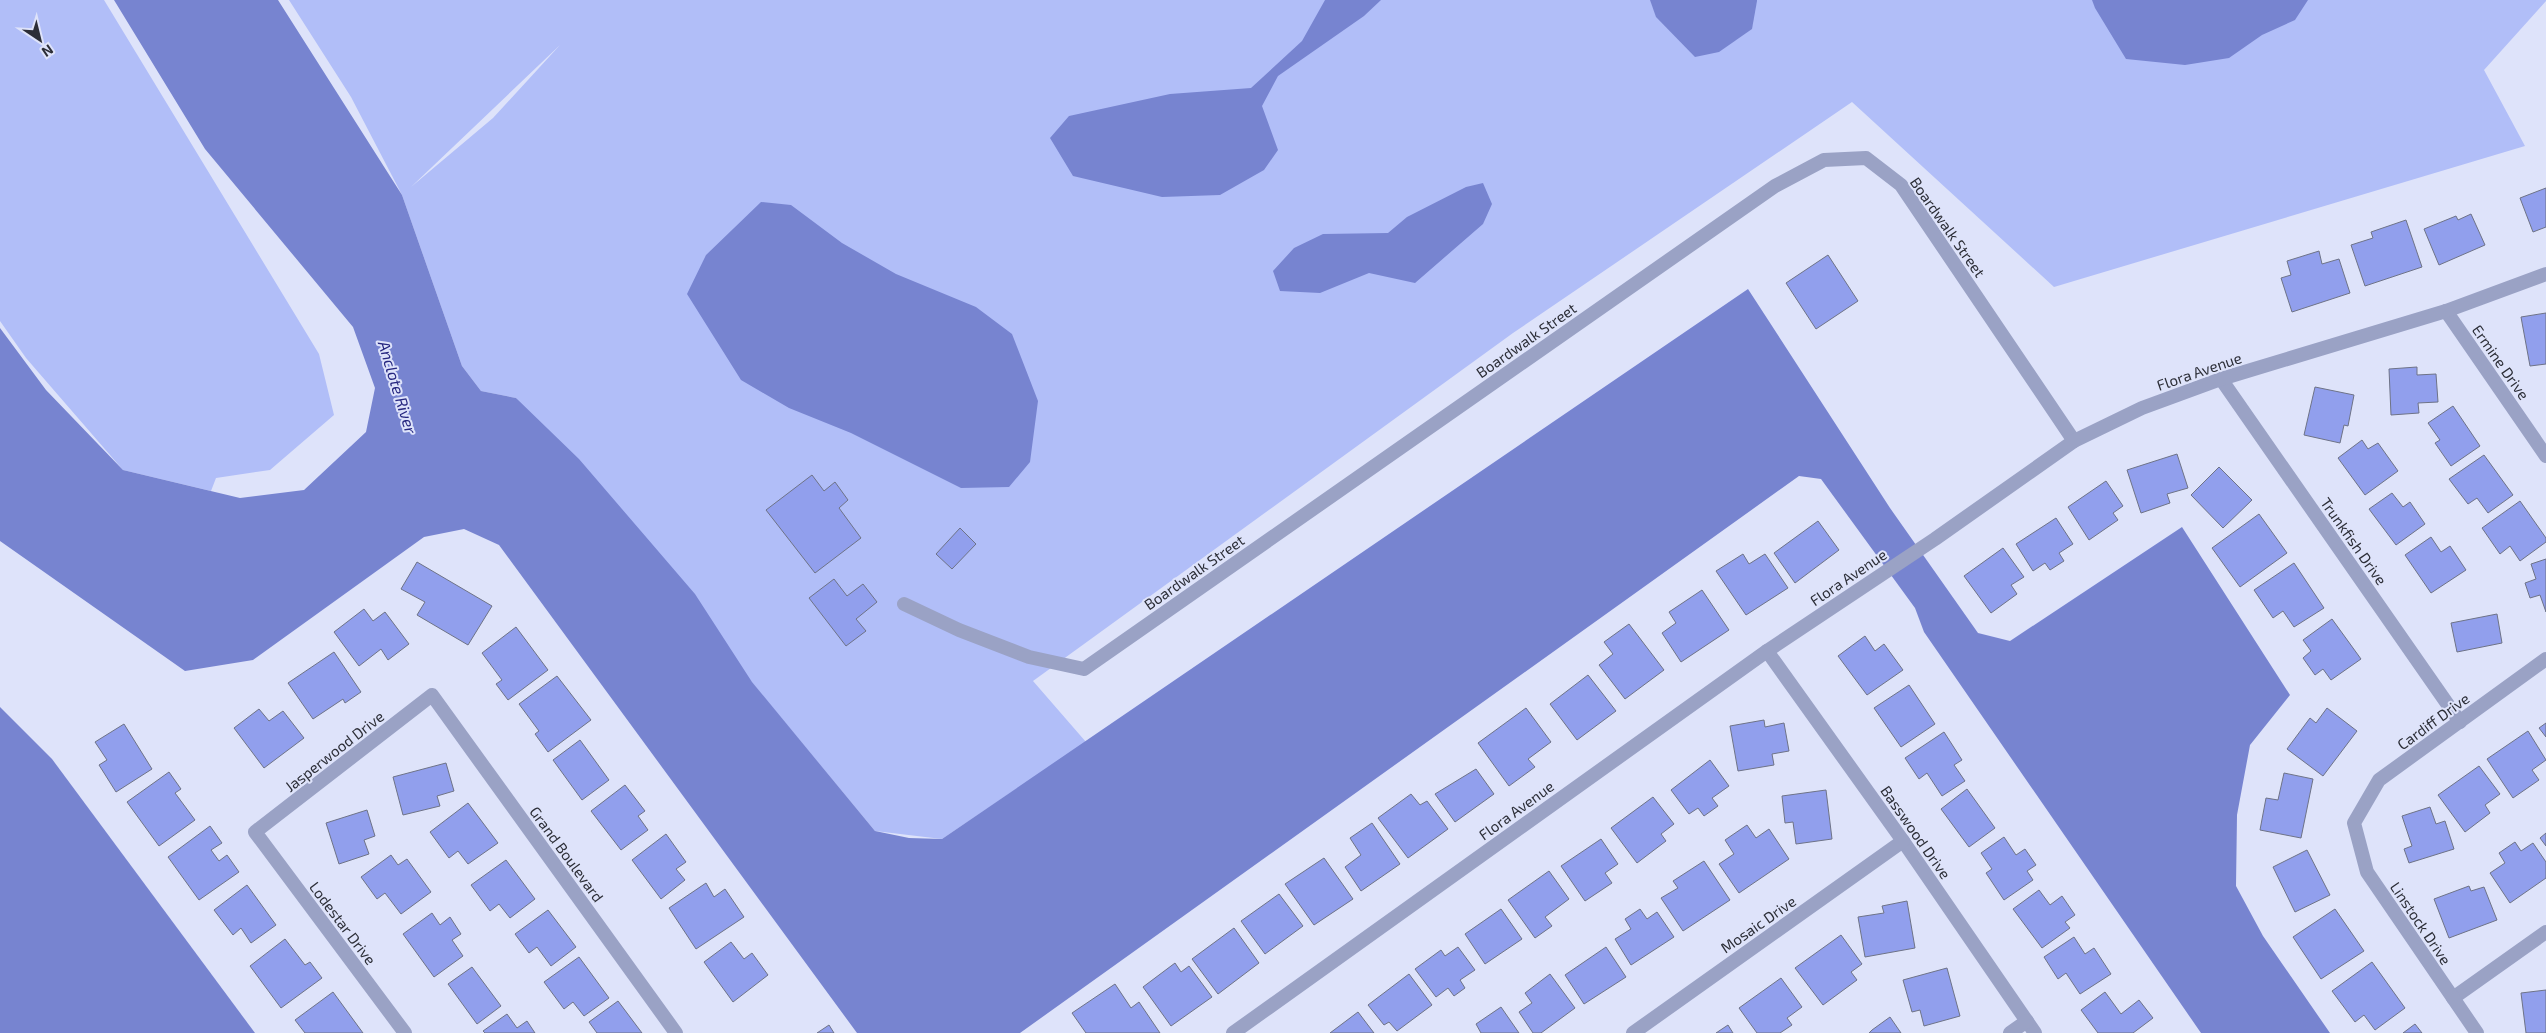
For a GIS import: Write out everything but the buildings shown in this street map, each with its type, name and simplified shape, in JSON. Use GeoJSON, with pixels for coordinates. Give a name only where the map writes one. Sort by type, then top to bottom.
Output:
{"type":"FeatureCollection","features":[{"type":"Feature","properties":{"kind":"street","name":"Boardwalk Street"},"geometry":{"type":"LineString","coordinates":[[904,604],[958,630],[1029,657],[1084,669],[1775,186],[1824,160],[1866,158],[1901,185],[2074,441]]}},
{"type":"Feature","properties":{"kind":"street","name":"Flora Avenue"},"geometry":{"type":"LineString","coordinates":[[1233,1033],[1767,651],[1936,538],[2074,441],[2142,408],[2221,379],[2446,311],[2546,274]]}},
{"type":"Feature","properties":{"kind":"street","name":"Ermine Drive"},"geometry":{"type":"LineString","coordinates":[[2446,311],[2546,456]]}},
{"type":"Feature","properties":{"kind":"street","name":"Trunkfish Drive"},"geometry":{"type":"LineString","coordinates":[[2221,379],[2460,722]]}},
{"type":"Feature","properties":{"kind":"street","name":"Basswood Drive"},"geometry":{"type":"LineString","coordinates":[[1767,651],[1903,841],[2035,1033]]}},
{"type":"Feature","properties":{"kind":"street","name":"Cardiff Drive"},"geometry":{"type":"LineString","coordinates":[[2354,823],[2379,780],[2546,660]]}},
{"type":"Feature","properties":{"kind":"street","name":"Jasperwood Drive"},"geometry":{"type":"LineString","coordinates":[[255,832],[432,695]]}},
{"type":"Feature","properties":{"kind":"street","name":"Grand Boulevard"},"geometry":{"type":"LineString","coordinates":[[432,695],[676,1033]]}},
{"type":"Feature","properties":{"kind":"street","name":"Linstock Drive"},"geometry":{"type":"LineString","coordinates":[[2354,823],[2367,872],[2477,1033]]}},
{"type":"Feature","properties":{"kind":"street","name":"Lodestar Drive"},"geometry":{"type":"LineString","coordinates":[[255,832],[405,1033]]}},
{"type":"Feature","properties":{"kind":"street","name":"Mosaic Drive"},"geometry":{"type":"LineString","coordinates":[[1632,1033],[1903,841]]}},
{"type":"Feature","properties":{"kind":"street"},"geometry":{"type":"LineString","coordinates":[[2453,998],[2546,932]]}},
{"type":"Feature","properties":{"kind":"street"},"geometry":{"type":"LineString","coordinates":[[2010,1033],[2027,1021]]}},
{"type":"Feature","properties":{"kind":"shaded area"},"geometry":{"type":"Polygon","coordinates":[[[0,0],[104,0],[319,354],[334,415],[270,470],[216,478],[211,491],[123,470],[26,358],[0,321],[0,0]]]}},
{"type":"Feature","properties":{"kind":"shaded area"},"geometry":{"type":"Polygon","coordinates":[[[289,0],[2546,0],[2484,70],[2525,146],[2054,287],[1852,102],[1513,333],[1033,681],[1086,742],[942,839],[875,831],[516,398],[481,391],[462,366],[402,195],[351,97],[289,0]],[[560,45],[411,187],[493,118],[560,45]]]}},
{"type":"Feature","properties":{"kind":"water","name":"Anclote River"},"geometry":{"type":"Polygon","coordinates":[[[114,0],[278,0],[402,195],[462,366],[481,391],[516,398],[579,459],[695,594],[752,682],[875,831],[909,838],[942,839],[1748,289],[1890,508],[1978,633],[2010,641],[2182,527],[2290,695],[2250,745],[2237,815],[2236,886],[2263,936],[2330,1033],[2201,1033],[1924,632],[1915,608],[1821,479],[1799,476],[1020,1033],[857,1033],[499,545],[464,529],[424,537],[253,660],[185,671],[0,541],[0,328],[46,390],[123,470],[240,498],[304,490],[366,432],[375,388],[353,327],[205,149],[114,0]]]}},
{"type":"Feature","properties":{"kind":"water"},"geometry":{"type":"Polygon","coordinates":[[[1325,0],[1381,0],[1364,16],[1278,76],[1262,106],[1278,150],[1264,170],[1220,195],[1162,197],[1073,176],[1050,138],[1069,116],[1170,94],[1251,88],[1302,41],[1325,0]]]}},
{"type":"Feature","properties":{"kind":"water"},"geometry":{"type":"Polygon","coordinates":[[[1650,0],[1757,1],[1752,29],[1719,52],[1695,57],[1656,17],[1650,0]]]}},
{"type":"Feature","properties":{"kind":"water"},"geometry":{"type":"Polygon","coordinates":[[[2092,0],[2308,0],[2295,20],[2262,35],[2229,58],[2185,65],[2126,59],[2092,0]]]}},
{"type":"Feature","properties":{"kind":"water"},"geometry":{"type":"Polygon","coordinates":[[[1483,183],[1492,204],[1483,224],[1415,283],[1369,273],[1320,293],[1280,291],[1273,271],[1294,248],[1323,234],[1388,233],[1407,217],[1466,187],[1483,183]]]}},
{"type":"Feature","properties":{"kind":"water"},"geometry":{"type":"Polygon","coordinates":[[[761,202],[791,205],[842,243],[896,274],[976,307],[1012,334],[1038,401],[1030,462],[1009,487],[961,488],[851,433],[789,408],[741,380],[687,294],[706,255],[761,202]]]}},
{"type":"Feature","properties":{"kind":"water"},"geometry":{"type":"Polygon","coordinates":[[[0,707],[52,759],[255,1033],[0,1033],[0,707]]]}}]}
